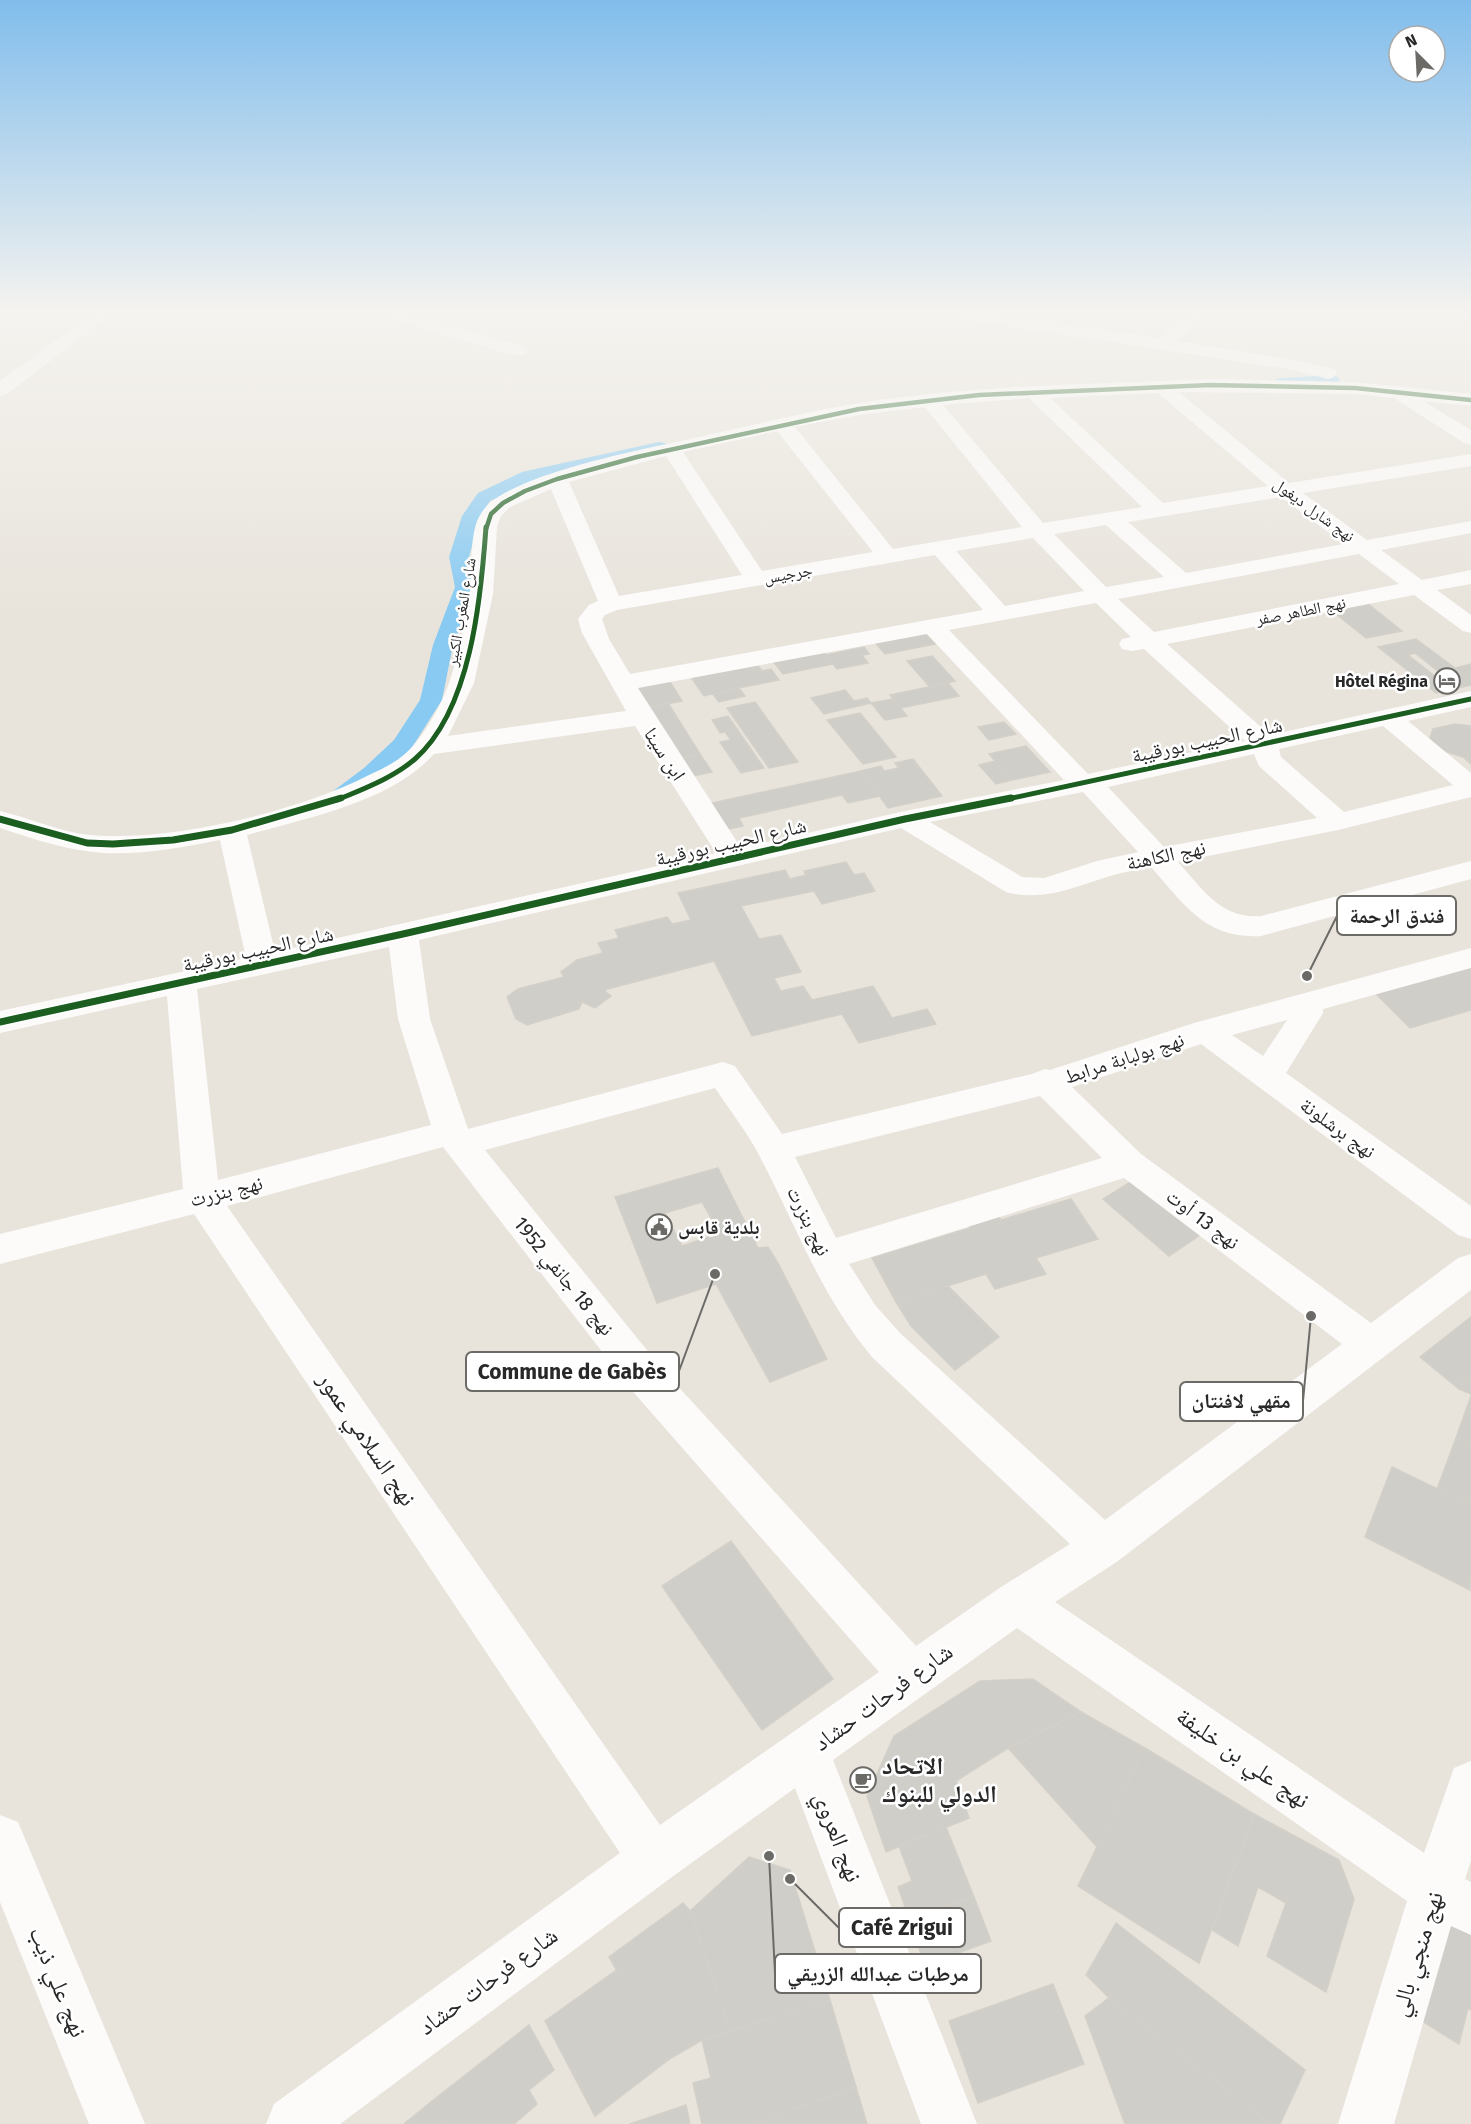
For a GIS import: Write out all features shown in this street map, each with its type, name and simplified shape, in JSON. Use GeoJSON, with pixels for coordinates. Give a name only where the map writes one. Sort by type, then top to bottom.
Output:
{"type":"FeatureCollection","features":[{"type":"Feature","properties":{"kind":"street","name":"شارع المغرب الكبير"},"geometry":{"type":"LineString","coordinates":[[0,819],[52,836],[87,843],[113,844],[173,840],[232,830],[329,803],[359,791],[401,769],[427,747],[440,729],[462,683],[481,594],[486,527],[491,514],[503,503],[525,491],[557,479],[671,449],[782,424],[845,413]]}},
{"type":"Feature","properties":{"kind":"street"},"geometry":{"type":"LineString","coordinates":[[911,413],[918,421]]}},
{"type":"Feature","properties":{"kind":"street"},"geometry":{"type":"LineString","coordinates":[[939,413],[1029,532]]}},
{"type":"Feature","properties":{"kind":"street"},"geometry":{"type":"LineString","coordinates":[[1055,413],[1158,510]]}},
{"type":"Feature","properties":{"kind":"street","name":"نهج شارل ديغول"},"geometry":{"type":"LineString","coordinates":[[1193,413],[1286,490],[1471,626]]}},
{"type":"Feature","properties":{"kind":"street"},"geometry":{"type":"LineString","coordinates":[[1430,413],[1471,439]]}},
{"type":"Feature","properties":{"kind":"street"},"geometry":{"type":"LineString","coordinates":[[782,424],[888,557]]}},
{"type":"Feature","properties":{"kind":"street"},"geometry":{"type":"LineString","coordinates":[[942,447],[1139,642],[1338,822]]}},
{"type":"Feature","properties":{"kind":"street"},"geometry":{"type":"LineString","coordinates":[[671,449],[757,580]]}},
{"type":"Feature","properties":{"kind":"street","name":"جرجيس"},"geometry":{"type":"LineString","coordinates":[[611,604],[1158,510],[1471,460]]}},
{"type":"Feature","properties":{"kind":"street"},"geometry":{"type":"LineString","coordinates":[[557,479],[611,604]]}},
{"type":"Feature","properties":{"kind":"street"},"geometry":{"type":"LineString","coordinates":[[1111,518],[1182,581]]}},
{"type":"Feature","properties":{"kind":"street"},"geometry":{"type":"LineString","coordinates":[[622,683],[1471,527]]}},
{"type":"Feature","properties":{"kind":"street"},"geometry":{"type":"LineString","coordinates":[[941,548],[999,614]]}},
{"type":"Feature","properties":{"kind":"street","name":"نهج الطاهر صفر"},"geometry":{"type":"LineString","coordinates":[[1139,642],[1471,577]]}},
{"type":"Feature","properties":{"kind":"street","name":"ابن سينا"},"geometry":{"type":"LineString","coordinates":[[611,604],[597,610],[590,619],[591,627],[641,717],[733,858]]}},
{"type":"Feature","properties":{"kind":"street"},"geometry":{"type":"LineString","coordinates":[[932,626],[1157,856],[1208,912],[1232,926],[1246,928],[1261,926],[1471,870]]}},
{"type":"Feature","properties":{"kind":"street","name":"شارع الحبيب بورقيبة"},"geometry":{"type":"LineString","coordinates":[[0,1022],[263,966],[905,819],[1258,751],[1471,699]]}},
{"type":"Feature","properties":{"kind":"street"},"geometry":{"type":"LineString","coordinates":[[427,747],[641,717]]}},
{"type":"Feature","properties":{"kind":"street"},"geometry":{"type":"LineString","coordinates":[[1390,718],[1471,788]]}},
{"type":"Feature","properties":{"kind":"street","name":"نهج الكاهنة"},"geometry":{"type":"LineString","coordinates":[[905,819],[1016,886],[1046,887],[1107,867],[1338,822],[1471,788]]}},
{"type":"Feature","properties":{"kind":"street"},"geometry":{"type":"LineString","coordinates":[[232,830],[263,966]]}},
{"type":"Feature","properties":{"kind":"street","name":"نهج 18 جانفي 1952"},"geometry":{"type":"LineString","coordinates":[[403,934],[414,1019],[456,1138],[649,1382],[912,1675]]}},
{"type":"Feature","properties":{"kind":"street","name":"نهج بولبابة مرابط"},"geometry":{"type":"LineString","coordinates":[[774,1149],[1045,1081],[1054,1081],[1205,1031],[1471,958]]}},
{"type":"Feature","properties":{"kind":"street","name":"نهج السلامي عمور"},"geometry":{"type":"LineString","coordinates":[[181,982],[202,1197],[654,1859]]}},
{"type":"Feature","properties":{"kind":"street"},"geometry":{"type":"LineString","coordinates":[[1267,1077],[1307,1013],[1306,1003]]}},
{"type":"Feature","properties":{"kind":"street","name":"نهج برشلونة"},"geometry":{"type":"LineString","coordinates":[[1205,1031],[1471,1225]]}},
{"type":"Feature","properties":{"kind":"street","name":"نهج بنزرت"},"geometry":{"type":"LineString","coordinates":[[0,1249],[202,1197],[723,1074],[774,1149],[841,1285],[861,1316],[886,1345],[1103,1547]]}},
{"type":"Feature","properties":{"kind":"street","name":"نهج 13 أوت"},"geometry":{"type":"LineString","coordinates":[[1045,1081],[1129,1163],[1371,1344]]}},
{"type":"Feature","properties":{"kind":"street"},"geometry":{"type":"LineString","coordinates":[[827,1256],[1129,1163]]}},
{"type":"Feature","properties":{"kind":"street","name":"شارع فرحات حشاد"},"geometry":{"type":"LineString","coordinates":[[294,2124],[654,1859],[1017,1602],[1103,1547],[1471,1269]]}},
{"type":"Feature","properties":{"kind":"street","name":"نهج علي بن خليفة"},"geometry":{"type":"LineString","coordinates":[[1017,1602],[1454,1900]]}},
{"type":"Feature","properties":{"kind":"street","name":"نهج العروي"},"geometry":{"type":"LineString","coordinates":[[806,1752],[949,2124]]}},
{"type":"Feature","properties":{"kind":"street","name":"نهج منجي بالي"},"geometry":{"type":"LineString","coordinates":[[1366,2124],[1454,1900],[1471,1785]]}},
{"type":"Feature","properties":{"kind":"street","name":"نهج علي ذيب"},"geometry":{"type":"LineString","coordinates":[[0,1840],[117,2124]]}},
{"type":"Feature","properties":{"kind":"building"},"geometry":{"type":"Polygon","coordinates":[[[1367,603],[1402,631],[1366,638],[1331,610],[1367,603]]]}},
{"type":"Feature","properties":{"kind":"building"},"geometry":{"type":"Polygon","coordinates":[[[921,629],[935,644],[885,654],[872,639],[921,629]]]}},
{"type":"Feature","properties":{"kind":"building"},"geometry":{"type":"Polygon","coordinates":[[[1416,639],[1471,680],[1471,685],[1436,693],[1378,647],[1416,639]],[[1415,653],[1408,655],[1436,677],[1443,675],[1415,653]]]}},
{"type":"Feature","properties":{"kind":"building"},"geometry":{"type":"Polygon","coordinates":[[[864,647],[869,654],[862,655],[868,663],[837,669],[826,655],[864,647]]]}},
{"type":"Feature","properties":{"kind":"building"},"geometry":{"type":"Polygon","coordinates":[[[822,650],[833,664],[783,674],[772,660],[822,650]]]}},
{"type":"Feature","properties":{"kind":"building"},"geometry":{"type":"Polygon","coordinates":[[[932,656],[955,681],[930,687],[907,661],[932,656]]]}},
{"type":"Feature","properties":{"kind":"building"},"geometry":{"type":"Polygon","coordinates":[[[756,663],[762,671],[771,669],[779,680],[733,689],[720,671],[756,663]]]}},
{"type":"Feature","properties":{"kind":"building"},"geometry":{"type":"Polygon","coordinates":[[[1471,664],[1471,680],[1455,668],[1471,664]]]}},
{"type":"Feature","properties":{"kind":"building"},"geometry":{"type":"Polygon","coordinates":[[[720,671],[733,689],[704,696],[691,677],[720,671]]]}},
{"type":"Feature","properties":{"kind":"building"},"geometry":{"type":"Polygon","coordinates":[[[670,682],[682,701],[642,709],[637,688],[670,682]]]}},
{"type":"Feature","properties":{"kind":"building"},"geometry":{"type":"Polygon","coordinates":[[[948,683],[959,696],[901,708],[890,695],[948,683]]]}},
{"type":"Feature","properties":{"kind":"building"},"geometry":{"type":"Polygon","coordinates":[[[739,688],[745,696],[719,702],[713,694],[739,688]]]}},
{"type":"Feature","properties":{"kind":"building"},"geometry":{"type":"Polygon","coordinates":[[[845,690],[854,701],[867,698],[871,703],[824,714],[811,698],[845,690]]]}},
{"type":"Feature","properties":{"kind":"building"},"geometry":{"type":"Polygon","coordinates":[[[893,699],[907,716],[885,720],[871,703],[893,699]]]}},
{"type":"Feature","properties":{"kind":"building"},"geometry":{"type":"Polygon","coordinates":[[[755,702],[798,762],[769,768],[727,708],[755,702]]]}},
{"type":"Feature","properties":{"kind":"building"},"geometry":{"type":"Polygon","coordinates":[[[668,703],[700,754],[673,760],[642,709],[668,703]]]}},
{"type":"Feature","properties":{"kind":"building"},"geometry":{"type":"Polygon","coordinates":[[[860,713],[896,757],[863,764],[827,720],[860,713]]]}},
{"type":"Feature","properties":{"kind":"building"},"geometry":{"type":"Polygon","coordinates":[[[728,716],[737,729],[720,733],[712,720],[728,716]]]}},
{"type":"Feature","properties":{"kind":"building"},"geometry":{"type":"Polygon","coordinates":[[[1004,722],[1016,734],[989,740],[978,727],[1004,722]]]}},
{"type":"Feature","properties":{"kind":"building"},"geometry":{"type":"Polygon","coordinates":[[[1455,724],[1471,726],[1471,764],[1463,757],[1444,751],[1430,738],[1433,729],[1455,724]]]}},
{"type":"Feature","properties":{"kind":"building"},"geometry":{"type":"Polygon","coordinates":[[[737,729],[764,768],[741,773],[720,742],[731,740],[725,732],[737,729]]]}},
{"type":"Feature","properties":{"kind":"building"},"geometry":{"type":"Polygon","coordinates":[[[1026,746],[1050,772],[1012,780],[989,754],[1026,746]]]}},
{"type":"Feature","properties":{"kind":"building"},"geometry":{"type":"Polygon","coordinates":[[[700,754],[712,772],[684,778],[673,760],[700,754]]]}},
{"type":"Feature","properties":{"kind":"building"},"geometry":{"type":"Polygon","coordinates":[[[913,759],[942,796],[888,808],[861,771],[881,766],[884,771],[899,768],[895,763],[913,759]]]}},
{"type":"Feature","properties":{"kind":"building"},"geometry":{"type":"Polygon","coordinates":[[[995,761],[1012,780],[996,784],[979,765],[995,761]]]}},
{"type":"Feature","properties":{"kind":"building"},"geometry":{"type":"Polygon","coordinates":[[[861,771],[880,796],[848,803],[842,795],[739,818],[743,826],[719,831],[703,805],[861,771]]]}},
{"type":"Feature","properties":{"kind":"building"},"geometry":{"type":"Polygon","coordinates":[[[846,862],[854,875],[864,873],[875,891],[822,904],[814,891],[741,906],[759,939],[781,935],[801,972],[774,978],[781,991],[803,986],[812,1000],[873,986],[892,1018],[927,1009],[936,1024],[859,1043],[842,1014],[752,1036],[714,961],[604,990],[611,996],[595,1008],[582,1002],[579,1009],[527,1025],[516,1019],[507,997],[518,989],[564,977],[561,972],[577,960],[603,953],[598,943],[619,938],[615,930],[667,917],[672,924],[691,920],[678,893],[785,870],[790,879],[806,875],[804,871],[846,862]]]}},
{"type":"Feature","properties":{"kind":"building"},"geometry":{"type":"Polygon","coordinates":[[[1471,965],[1471,1010],[1410,1028],[1374,992],[1471,965]]]}},
{"type":"Feature","properties":{"kind":"building"},"geometry":{"type":"Polygon","coordinates":[[[718,1168],[758,1248],[768,1247],[778,1263],[827,1359],[770,1382],[716,1284],[657,1303],[615,1197],[718,1168]],[[702,1202],[665,1213],[682,1246],[720,1233],[702,1202]]]}},
{"type":"Feature","properties":{"kind":"building"},"geometry":{"type":"Polygon","coordinates":[[[1137,1178],[1203,1233],[1169,1256],[1103,1199],[1137,1178]]]}},
{"type":"Feature","properties":{"kind":"building"},"geometry":{"type":"Polygon","coordinates":[[[1071,1199],[1098,1239],[1036,1258],[1046,1274],[995,1289],[986,1274],[896,1302],[872,1258],[970,1228],[966,1222],[996,1212],[1001,1220],[1071,1199]]]}},
{"type":"Feature","properties":{"kind":"building"},"geometry":{"type":"Polygon","coordinates":[[[948,1286],[999,1337],[955,1370],[911,1326],[896,1302],[948,1286]]]}},
{"type":"Feature","properties":{"kind":"building"},"geometry":{"type":"Polygon","coordinates":[[[1471,1317],[1471,1380],[1463,1376],[1459,1389],[1420,1357],[1471,1317]]]}},
{"type":"Feature","properties":{"kind":"building"},"geometry":{"type":"Polygon","coordinates":[[[1463,1376],[1471,1380],[1471,1394],[1459,1389],[1463,1376]]]}},
{"type":"Feature","properties":{"kind":"building"},"geometry":{"type":"Polygon","coordinates":[[[1471,1396],[1471,1445],[1456,1438],[1471,1396]]]}},
{"type":"Feature","properties":{"kind":"building"},"geometry":{"type":"Polygon","coordinates":[[[1456,1438],[1471,1445],[1471,1505],[1437,1489],[1456,1438]]]}},
{"type":"Feature","properties":{"kind":"building"},"geometry":{"type":"Polygon","coordinates":[[[1392,1467],[1471,1505],[1470,1590],[1365,1537],[1392,1467]]]}},
{"type":"Feature","properties":{"kind":"building"},"geometry":{"type":"Polygon","coordinates":[[[731,1541],[833,1679],[762,1730],[662,1586],[731,1541]]]}},
{"type":"Feature","properties":{"kind":"building"},"geometry":{"type":"Polygon","coordinates":[[[1033,1679],[1081,1712],[1008,1748],[956,1781],[969,1818],[886,1852],[867,1796],[894,1736],[980,1681],[1033,1679]]]}},
{"type":"Feature","properties":{"kind":"building"},"geometry":{"type":"Polygon","coordinates":[[[1081,1712],[1145,1748],[1097,1847],[1008,1748],[1081,1712]]]}},
{"type":"Feature","properties":{"kind":"building"},"geometry":{"type":"Polygon","coordinates":[[[1145,1748],[1254,1814],[1199,1963],[1078,1886],[1145,1748]]]}},
{"type":"Feature","properties":{"kind":"building"},"geometry":{"type":"Polygon","coordinates":[[[1254,1814],[1339,1860],[1354,1899],[1326,1992],[1267,1956],[1286,1903],[1258,1887],[1238,1946],[1212,1930],[1254,1814]]]}},
{"type":"Feature","properties":{"kind":"building"},"geometry":{"type":"Polygon","coordinates":[[[946,1827],[974,1897],[909,1918],[898,1887],[912,1881],[899,1846],[946,1827]]]}},
{"type":"Feature","properties":{"kind":"building"},"geometry":{"type":"Polygon","coordinates":[[[749,1857],[790,1870],[830,2000],[730,2032],[690,1911],[749,1857]]]}},
{"type":"Feature","properties":{"kind":"building"},"geometry":{"type":"Polygon","coordinates":[[[974,1897],[991,1941],[958,1953],[964,1970],[930,1981],[909,1918],[974,1897]]]}},
{"type":"Feature","properties":{"kind":"building"},"geometry":{"type":"Polygon","coordinates":[[[683,1903],[690,1911],[730,2032],[702,2040],[668,2060],[609,1957],[683,1903]]]}},
{"type":"Feature","properties":{"kind":"building"},"geometry":{"type":"Polygon","coordinates":[[[1441,1911],[1471,1928],[1471,2010],[1468,2008],[1459,2044],[1412,2015],[1441,1911]]]}},
{"type":"Feature","properties":{"kind":"building"},"geometry":{"type":"Polygon","coordinates":[[[1116,1923],[1305,2070],[1280,2124],[1271,2124],[1109,1998],[1086,1975],[1116,1923]]]}},
{"type":"Feature","properties":{"kind":"building"},"geometry":{"type":"Polygon","coordinates":[[[618,1969],[668,2060],[595,2116],[545,2021],[618,1969]]]}},
{"type":"Feature","properties":{"kind":"building"},"geometry":{"type":"Polygon","coordinates":[[[1053,1984],[1084,2064],[978,2103],[949,2021],[1053,1984]]]}},
{"type":"Feature","properties":{"kind":"building"},"geometry":{"type":"Polygon","coordinates":[[[1109,1998],[1271,2124],[1125,2124],[1085,2016],[1109,1998]]]}},
{"type":"Feature","properties":{"kind":"building"},"geometry":{"type":"Polygon","coordinates":[[[830,2000],[856,2087],[753,2124],[702,2124],[693,2083],[711,2078],[702,2040],[830,2000]]]}},
{"type":"Feature","properties":{"kind":"building"},"geometry":{"type":"Polygon","coordinates":[[[529,2025],[554,2070],[529,2090],[537,2104],[514,2124],[443,2124],[431,2102],[529,2025]]]}},
{"type":"Feature","properties":{"kind":"building"},"geometry":{"type":"Polygon","coordinates":[[[856,2087],[867,2124],[753,2124],[856,2087]]]}},
{"type":"Feature","properties":{"kind":"building"},"geometry":{"type":"Polygon","coordinates":[[[431,2102],[443,2124],[404,2124],[431,2102]]]}},
{"type":"Feature","properties":{"kind":"building"},"geometry":{"type":"Polygon","coordinates":[[[686,2105],[690,2124],[630,2124],[686,2105]]]}},
{"type":"Feature","properties":{"kind":"waterway"},"geometry":{"type":"LineString","coordinates":[[340,797],[372,773],[403,744],[431,700],[443,645],[465,587],[459,557],[471,516],[484,497],[528,476],[659,447]]}},
{"type":"Feature","properties":{"kind":"cycle path"},"geometry":{"type":"LineString","coordinates":[[0,819],[87,843],[113,844],[173,840],[232,830],[329,803],[359,791],[415,759],[434,738],[462,683],[481,594],[486,527],[491,514],[503,503],[525,491],[557,479],[637,457],[838,413]]}},
{"type":"Feature","properties":{"kind":"cycle path"},"geometry":{"type":"LineString","coordinates":[[0,1022],[403,934],[905,819],[1083,784],[1471,699]]}},
{"type":"Feature","properties":{"kind":"place","name":"Hôtel Régina"},"geometry":{"type":"Point","coordinates":[1447,681]}},
{"type":"Feature","properties":{"kind":"place","name":"فندق الرحمة"},"geometry":{"type":"Point","coordinates":[1307,976]}},
{"type":"Feature","properties":{"kind":"place","name":"بلدية قابس"},"geometry":{"type":"Point","coordinates":[659,1227]}},
{"type":"Feature","properties":{"kind":"place","name":"Commune de Gabès"},"geometry":{"type":"Point","coordinates":[715,1274]}},
{"type":"Feature","properties":{"kind":"place","name":"مقهي لافنتان"},"geometry":{"type":"Point","coordinates":[1311,1316]}},
{"type":"Feature","properties":{"kind":"place","name":"الاتحاد الدولي للبنوك"},"geometry":{"type":"Point","coordinates":[863,1780]}},
{"type":"Feature","properties":{"kind":"place","name":"مرطبات عبدالله الزريقي"},"geometry":{"type":"Point","coordinates":[769,1856]}},
{"type":"Feature","properties":{"kind":"place","name":"Café Zrigui"},"geometry":{"type":"Point","coordinates":[790,1879]}}]}
